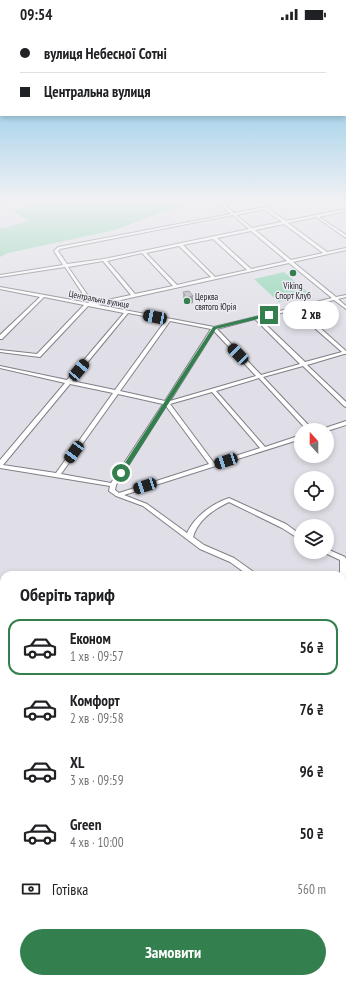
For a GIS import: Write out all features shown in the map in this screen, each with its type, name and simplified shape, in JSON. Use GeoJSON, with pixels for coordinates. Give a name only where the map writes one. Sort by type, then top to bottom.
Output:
{"type":"FeatureCollection","features":[{"type":"Feature","properties":{"kind":"street"},"geometry":{"type":"LineString","coordinates":[[71,246],[59,248],[56,251],[90,305]]}},
{"type":"Feature","properties":{"kind":"street"},"geometry":{"type":"LineString","coordinates":[[0,276],[66,267],[173,246]]}},
{"type":"Feature","properties":{"kind":"street"},"geometry":{"type":"LineString","coordinates":[[182,246],[214,278]]}},
{"type":"Feature","properties":{"kind":"street"},"geometry":{"type":"LineString","coordinates":[[223,246],[250,270]]}},
{"type":"Feature","properties":{"kind":"street"},"geometry":{"type":"LineString","coordinates":[[272,246],[346,308]]}},
{"type":"Feature","properties":{"kind":"street"},"geometry":{"type":"LineString","coordinates":[[316,246],[326,253]]}},
{"type":"Feature","properties":{"kind":"street"},"geometry":{"type":"LineString","coordinates":[[0,351],[38,356],[90,305],[346,249]]}},
{"type":"Feature","properties":{"kind":"street"},"geometry":{"type":"LineString","coordinates":[[143,252],[176,287]]}},
{"type":"Feature","properties":{"kind":"street"},"geometry":{"type":"LineString","coordinates":[[104,260],[134,296]]}},
{"type":"Feature","properties":{"kind":"street","name":"Центральна вулиця"},"geometry":{"type":"LineString","coordinates":[[0,288],[214,328],[346,296]]}},
{"type":"Feature","properties":{"kind":"street"},"geometry":{"type":"LineString","coordinates":[[0,294],[6,289]]}},
{"type":"Feature","properties":{"kind":"street"},"geometry":{"type":"LineString","coordinates":[[0,338],[44,296]]}},
{"type":"Feature","properties":{"kind":"street"},"geometry":{"type":"LineString","coordinates":[[295,308],[346,353]]}},
{"type":"Feature","properties":{"kind":"street"},"geometry":{"type":"LineString","coordinates":[[113,485],[0,465],[127,312]]}},
{"type":"Feature","properties":{"kind":"street"},"geometry":{"type":"LineString","coordinates":[[256,318],[346,405]]}},
{"type":"Feature","properties":{"kind":"street"},"geometry":{"type":"LineString","coordinates":[[57,476],[168,320]]}},
{"type":"Feature","properties":{"kind":"street"},"geometry":{"type":"LineString","coordinates":[[247,571],[232,560],[202,547],[145,505],[118,495],[112,491],[113,485],[214,328],[303,423]]}},
{"type":"Feature","properties":{"kind":"street"},"geometry":{"type":"LineString","coordinates":[[0,367],[167,403],[346,353]]}},
{"type":"Feature","properties":{"kind":"street"},"geometry":{"type":"LineString","coordinates":[[213,390],[264,449]]}},
{"type":"Feature","properties":{"kind":"street"},"geometry":{"type":"LineString","coordinates":[[167,403],[213,465]]}},
{"type":"Feature","properties":{"kind":"street"},"geometry":{"type":"LineString","coordinates":[[334,427],[346,423]]}},
{"type":"Feature","properties":{"kind":"street"},"geometry":{"type":"LineString","coordinates":[[118,495],[294,439]]}},
{"type":"Feature","properties":{"kind":"street"},"geometry":{"type":"LineString","coordinates":[[189,538],[190,531],[205,514],[229,500],[284,526],[294,533]]}},
{"type":"Feature","properties":{"kind":"street"},"geometry":{"type":"LineString","coordinates":[[334,555],[342,559],[343,571]]}},
{"type":"Feature","properties":{"kind":"green space"},"geometry":{"type":"Polygon","coordinates":[[[0,246],[43,246],[8,253],[0,257],[0,246]]]}},
{"type":"Feature","properties":{"kind":"green space"},"geometry":{"type":"Polygon","coordinates":[[[284,272],[310,294],[279,302],[254,279],[284,272]]]}},
{"type":"Feature","properties":{"kind":"building"},"geometry":{"type":"Polygon","coordinates":[[[189,291],[193,296],[186,297],[183,292],[189,291]]]}},
{"type":"Feature","properties":{"kind":"place","name":"Viking Спорт Клуб"},"geometry":{"type":"Point","coordinates":[293,273]}},
{"type":"Feature","properties":{"kind":"place","name":"Церква святого Юрія"},"geometry":{"type":"Point","coordinates":[187,301]}},
{"type":"Feature","properties":{"kind":"route"},"geometry":{"type":"LineString","coordinates":[[121,473],[214,328],[269,315]]}}]}
